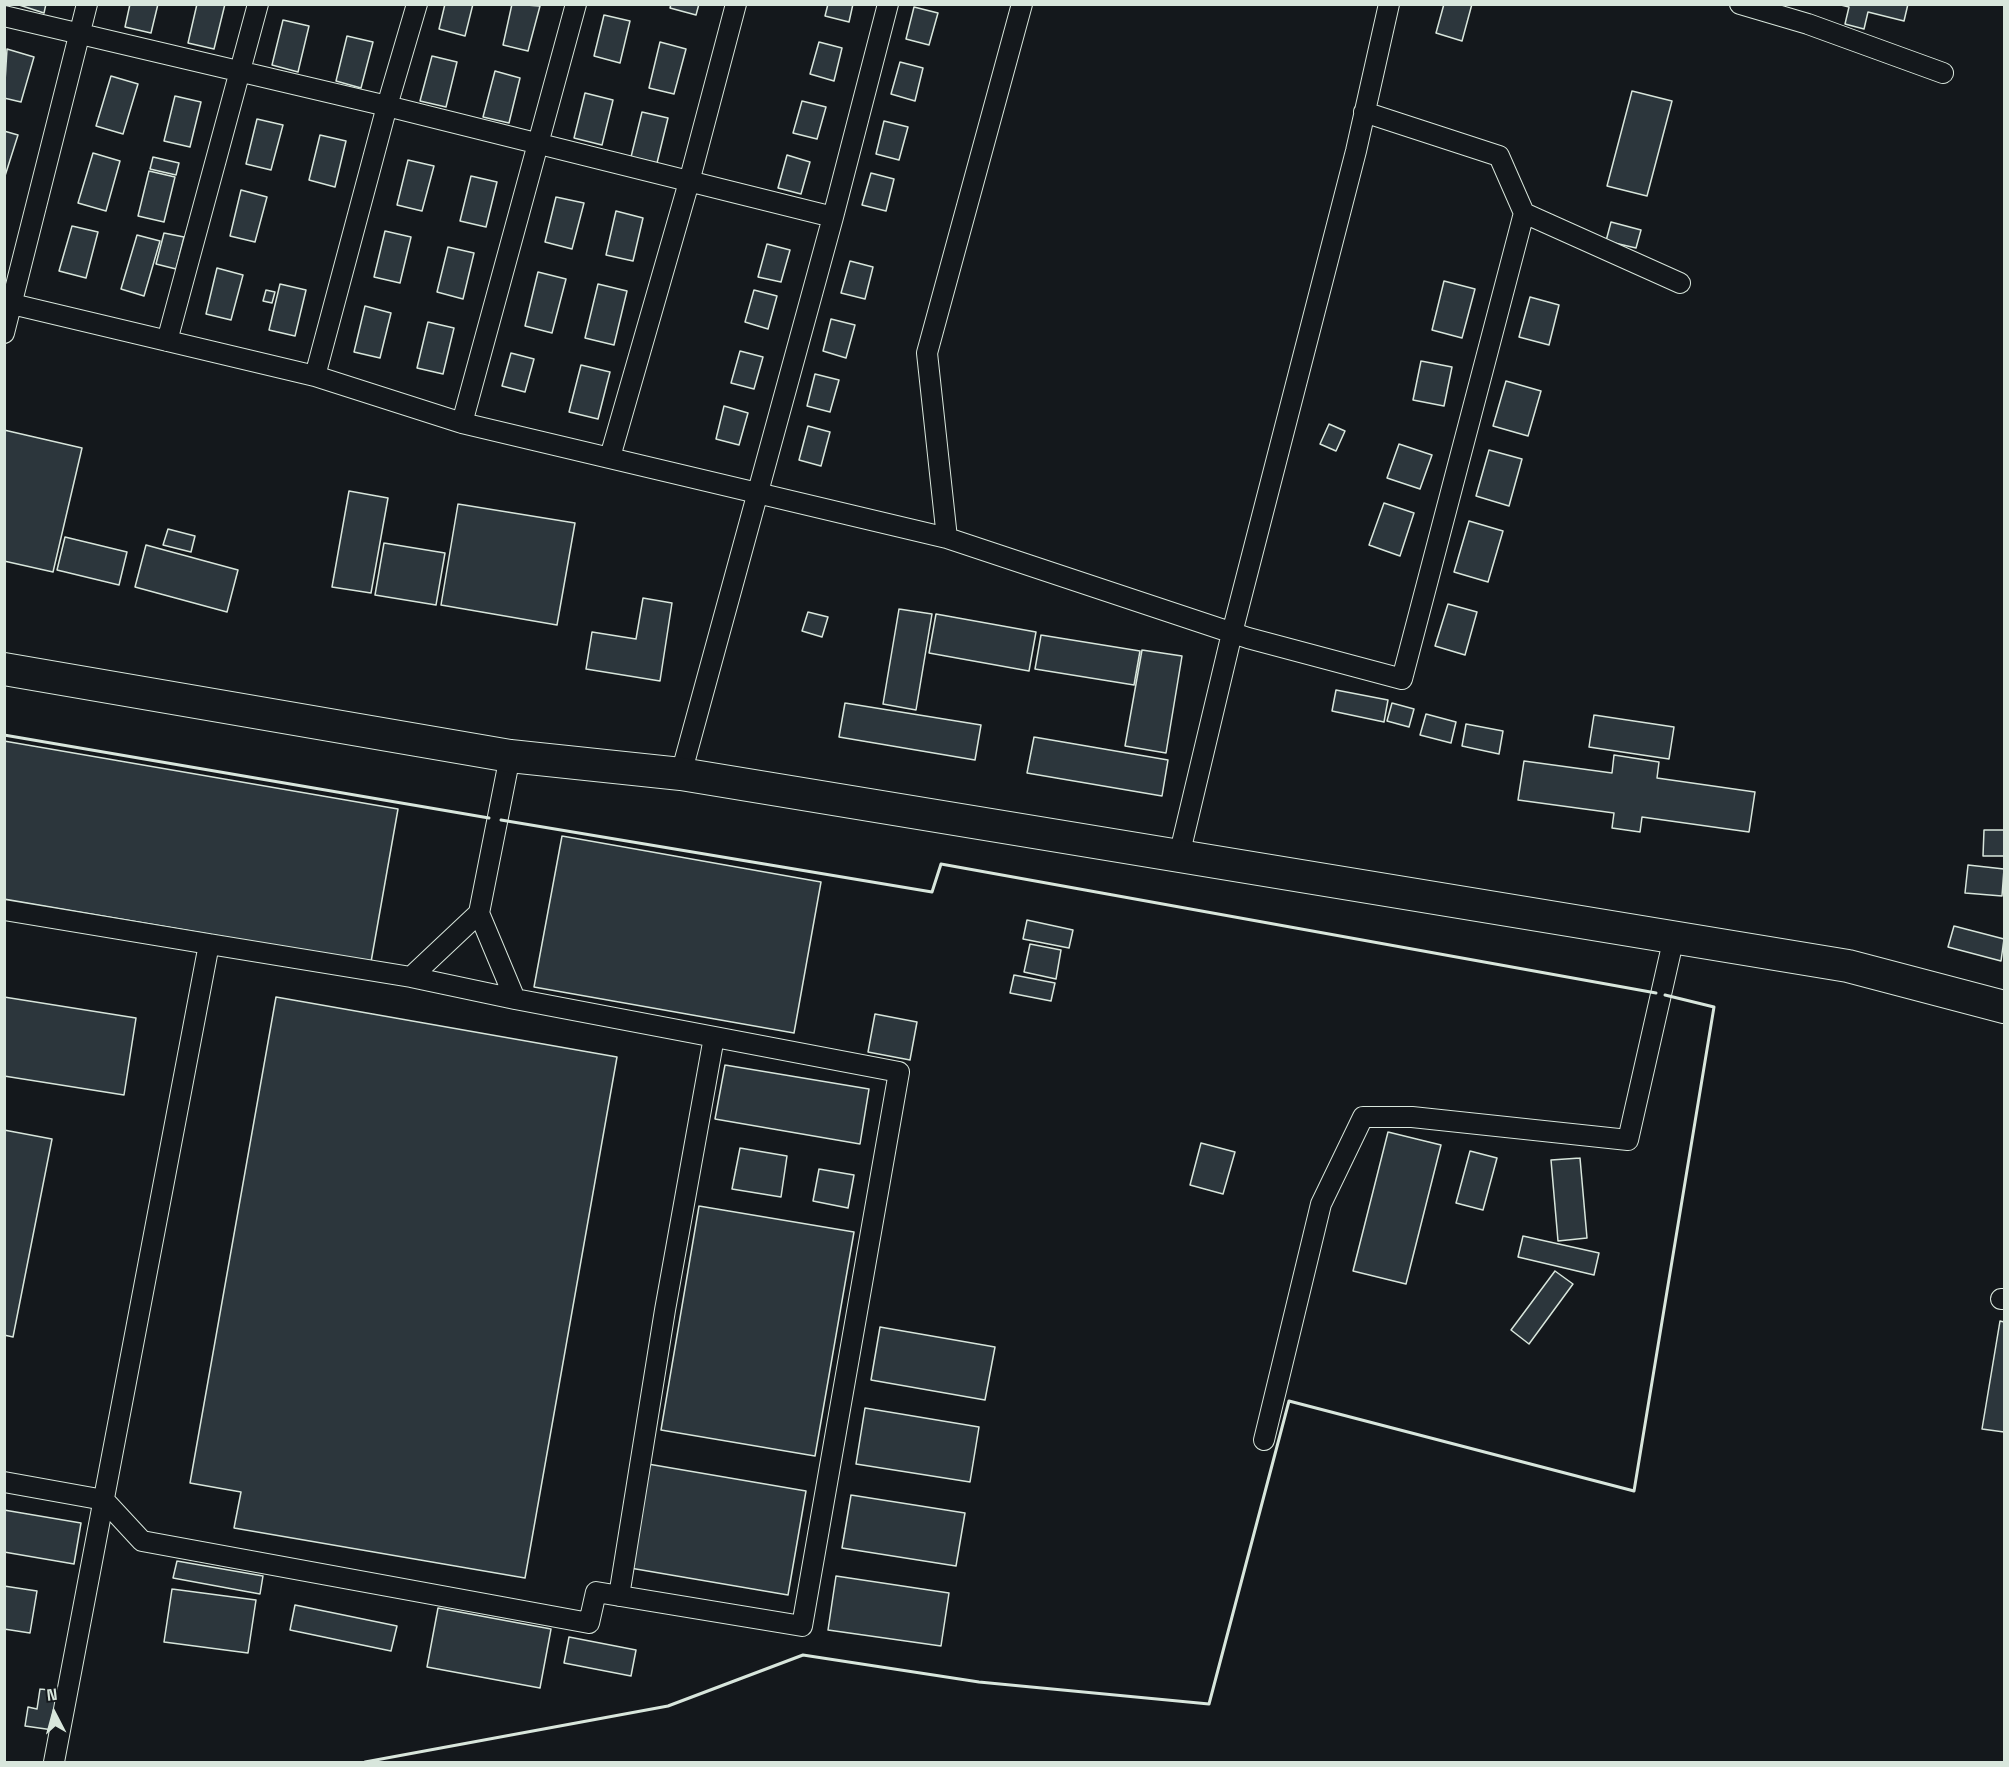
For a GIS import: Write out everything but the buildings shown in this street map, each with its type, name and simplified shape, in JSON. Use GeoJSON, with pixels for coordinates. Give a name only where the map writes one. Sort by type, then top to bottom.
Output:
{"type":"FeatureCollection","features":[{"type":"Feature","properties":{"kind":"highway"},"geometry":{"type":"LineString","coordinates":[[4,669],[510,756],[681,774],[1848,966],[2004,1007]]}},
{"type":"Feature","properties":{"kind":"street"},"geometry":{"type":"LineString","coordinates":[[4,333],[87,4]]}},
{"type":"Feature","properties":{"kind":"street"},"geometry":{"type":"LineString","coordinates":[[167,341],[258,4]]}},
{"type":"Feature","properties":{"kind":"street"},"geometry":{"type":"LineString","coordinates":[[315,376],[387,106],[417,4]]}},
{"type":"Feature","properties":{"kind":"street"},"geometry":{"type":"LineString","coordinates":[[462,423],[576,4]]}},
{"type":"Feature","properties":{"kind":"street"},"geometry":{"type":"LineString","coordinates":[[610,457],[689,182],[736,4]]}},
{"type":"Feature","properties":{"kind":"street"},"geometry":{"type":"LineString","coordinates":[[681,774],[833,217],[888,4]]}},
{"type":"Feature","properties":{"kind":"street"},"geometry":{"type":"LineString","coordinates":[[947,538],[927,352],[1022,4]]}},
{"type":"Feature","properties":{"kind":"street"},"geometry":{"type":"LineString","coordinates":[[1179,856],[1232,633],[1364,112],[1389,4]]}},
{"type":"Feature","properties":{"kind":"street"},"geometry":{"type":"LineString","coordinates":[[1740,4],[1808,24],[1943,73]]}},
{"type":"Feature","properties":{"kind":"street"},"geometry":{"type":"LineString","coordinates":[[4,16],[387,106],[536,145],[833,217]]}},
{"type":"Feature","properties":{"kind":"street"},"geometry":{"type":"LineString","coordinates":[[12,304],[315,376],[462,423],[947,538],[1232,633],[1402,679],[1524,213],[1499,156],[1364,112]]}},
{"type":"Feature","properties":{"kind":"street"},"geometry":{"type":"LineString","coordinates":[[1524,213],[1680,283]]}},
{"type":"Feature","properties":{"kind":"street"},"geometry":{"type":"LineString","coordinates":[[510,756],[479,913],[515,999]]}},
{"type":"Feature","properties":{"kind":"street"},"geometry":{"type":"LineString","coordinates":[[4,910],[411,977],[899,1072],[802,1626],[596,1592],[589,1623],[142,1541],[104,1500],[4,1482]]}},
{"type":"Feature","properties":{"kind":"street"},"geometry":{"type":"LineString","coordinates":[[411,977],[479,913]]}},
{"type":"Feature","properties":{"kind":"street"},"geometry":{"type":"LineString","coordinates":[[1264,1440],[1321,1204],[1363,1117],[1412,1118],[1628,1140],[1674,937]]}},
{"type":"Feature","properties":{"kind":"street"},"geometry":{"type":"LineString","coordinates":[[54,1762],[209,944]]}},
{"type":"Feature","properties":{"kind":"street"},"geometry":{"type":"LineString","coordinates":[[619,1596],[665,1310],[714,1036]]}},
{"type":"Feature","properties":{"kind":"wall"},"geometry":{"type":"LineString","coordinates":[[4,735],[489,818]]}},
{"type":"Feature","properties":{"kind":"wall"},"geometry":{"type":"LineString","coordinates":[[501,820],[932,892],[941,864],[1656,993]]}},
{"type":"Feature","properties":{"kind":"wall"},"geometry":{"type":"LineString","coordinates":[[365,1762],[668,1706],[803,1655],[979,1682],[1209,1704],[1289,1401],[1634,1491],[1714,1007],[1665,995]]}}]}
